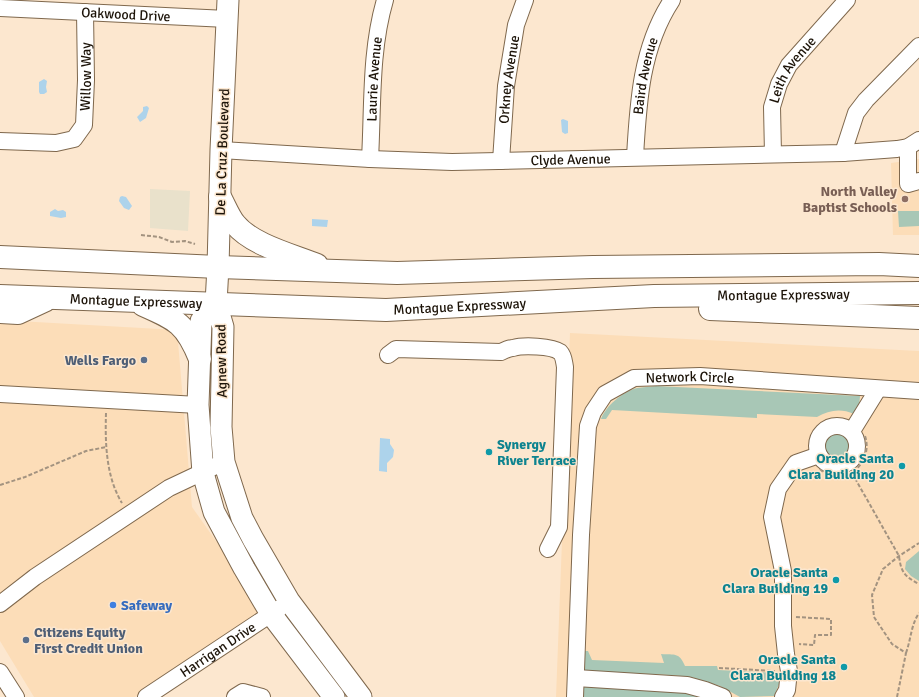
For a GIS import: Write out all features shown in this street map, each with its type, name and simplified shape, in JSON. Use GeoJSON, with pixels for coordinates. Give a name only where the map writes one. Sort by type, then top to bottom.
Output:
{"type":"FeatureCollection","features":[{"type":"Feature","properties":{"kind":"highway"},"geometry":{"type":"LineString","coordinates":[[220,197],[234,224],[246,236],[331,270]]}},
{"type":"Feature","properties":{"kind":"highway","name":"Montague Expressway"},"geometry":{"type":"LineString","coordinates":[[0,257],[218,267],[428,273],[593,267],[878,264],[919,266]]}},
{"type":"Feature","properties":{"kind":"highway"},"geometry":{"type":"LineString","coordinates":[[878,264],[919,262]]}},
{"type":"Feature","properties":{"kind":"highway","name":"Montague Expressway"},"geometry":{"type":"LineString","coordinates":[[0,296],[386,310],[654,296],[919,293]]}},
{"type":"Feature","properties":{"kind":"highway"},"geometry":{"type":"LineString","coordinates":[[654,296],[704,308],[919,318]]}},
{"type":"Feature","properties":{"kind":"highway"},"geometry":{"type":"LineString","coordinates":[[0,312],[18,312],[50,298]]}},
{"type":"Feature","properties":{"kind":"highway"},"geometry":{"type":"LineString","coordinates":[[135,301],[166,315],[184,328],[193,341],[200,359]]}},
{"type":"Feature","properties":{"kind":"main road","name":"De La Cruz Boulevard"},"geometry":{"type":"LineString","coordinates":[[216,303],[227,10]]}},
{"type":"Feature","properties":{"kind":"main road","name":"Agnew Road"},"geometry":{"type":"LineString","coordinates":[[216,303],[201,321],[198,405],[203,473],[214,512],[271,614],[334,697]]}},
{"type":"Feature","properties":{"kind":"main road","name":"Agnew Road"},"geometry":{"type":"LineString","coordinates":[[216,303],[223,327],[221,427],[224,462],[242,518],[289,601],[361,697]]}},
{"type":"Feature","properties":{"kind":"street","name":"Laurie Avenue"},"geometry":{"type":"LineString","coordinates":[[370,159],[374,59],[385,0]]}},
{"type":"Feature","properties":{"kind":"street","name":"Orkney Avenue"},"geometry":{"type":"LineString","coordinates":[[501,161],[506,86],[516,24],[525,0]]}},
{"type":"Feature","properties":{"kind":"street","name":"Baird Avenue"},"geometry":{"type":"LineString","coordinates":[[635,157],[638,104],[645,61],[662,14],[672,0]]}},
{"type":"Feature","properties":{"kind":"street","name":"Leith Avenue"},"geometry":{"type":"LineString","coordinates":[[773,154],[772,107],[779,84],[790,65],[848,0]]}},
{"type":"Feature","properties":{"kind":"street","name":"Oakwood Drive"},"geometry":{"type":"LineString","coordinates":[[0,8],[85,12],[227,10]]}},
{"type":"Feature","properties":{"kind":"street","name":"Willow Way"},"geometry":{"type":"LineString","coordinates":[[0,141],[56,143],[74,139],[84,125],[86,80],[85,12]]}},
{"type":"Feature","properties":{"kind":"street"},"geometry":{"type":"LineString","coordinates":[[843,153],[856,113],[866,100],[919,46]]}},
{"type":"Feature","properties":{"kind":"street","name":"Clyde Avenue"},"geometry":{"type":"LineString","coordinates":[[221,150],[370,159],[452,162],[843,153],[897,149],[914,144]]}},
{"type":"Feature","properties":{"kind":"street"},"geometry":{"type":"LineString","coordinates":[[914,144],[914,182]]}},
{"type":"Feature","properties":{"kind":"street"},"geometry":{"type":"LineString","coordinates":[[388,355],[396,349],[501,352],[514,347],[542,347],[552,348],[560,352],[564,357],[565,367],[559,527],[548,549]]}},
{"type":"Feature","properties":{"kind":"street","name":"Network Circle"},"geometry":{"type":"LineString","coordinates":[[575,697],[581,535],[588,426],[593,412],[605,394],[634,378],[700,376],[919,391]]}},
{"type":"Feature","properties":{"kind":"street"},"geometry":{"type":"LineString","coordinates":[[784,697],[787,690],[789,671],[783,626],[783,571],[772,517],[778,489],[796,463],[819,462],[840,466],[851,460],[855,455],[858,432],[878,389]]}},
{"type":"Feature","properties":{"kind":"street"},"geometry":{"type":"LineString","coordinates":[[0,394],[198,405]]}},
{"type":"Feature","properties":{"kind":"street"},"geometry":{"type":"LineString","coordinates":[[819,462],[817,442],[819,436],[827,428],[832,426],[842,426],[858,432]]}},
{"type":"Feature","properties":{"kind":"street"},"geometry":{"type":"LineString","coordinates":[[0,604],[169,488],[224,462]]}},
{"type":"Feature","properties":{"kind":"street","name":"Harrigan Drive"},"geometry":{"type":"LineString","coordinates":[[146,697],[164,692],[289,601]]}},
{"type":"Feature","properties":{"kind":"street"},"geometry":{"type":"LineString","coordinates":[[0,672],[16,697]]}},
{"type":"Feature","properties":{"kind":"street"},"geometry":{"type":"LineString","coordinates":[[576,678],[687,685],[723,697]]}},
{"type":"Feature","properties":{"kind":"street"},"geometry":{"type":"LineString","coordinates":[[235,697],[243,692],[262,697]]}},
{"type":"Feature","properties":{"kind":"path"},"geometry":{"type":"LineString","coordinates":[[141,235],[159,237],[172,242],[185,241],[195,244]]}},
{"type":"Feature","properties":{"kind":"path"},"geometry":{"type":"LineString","coordinates":[[107,400],[106,454],[117,495],[129,515]]}},
{"type":"Feature","properties":{"kind":"path"},"geometry":{"type":"LineString","coordinates":[[819,462],[823,472],[832,475],[840,476],[852,473],[862,463],[867,450],[858,432]]}},
{"type":"Feature","properties":{"kind":"path"},"geometry":{"type":"LineString","coordinates":[[0,485],[26,477],[86,451],[106,447]]}},
{"type":"Feature","properties":{"kind":"path"},"geometry":{"type":"LineString","coordinates":[[852,473],[899,556],[902,572],[919,584]]}},
{"type":"Feature","properties":{"kind":"path"},"geometry":{"type":"LineString","coordinates":[[906,653],[892,644],[874,617],[872,595],[883,569],[919,543]]}},
{"type":"Feature","properties":{"kind":"path"},"geometry":{"type":"LineString","coordinates":[[897,697],[910,633],[919,612]]}},
{"type":"Feature","properties":{"kind":"path"},"geometry":{"type":"LineString","coordinates":[[794,613],[795,617],[831,619],[831,635],[815,635],[814,645],[795,644]]}},
{"type":"Feature","properties":{"kind":"path"},"geometry":{"type":"LineString","coordinates":[[719,668],[780,672],[789,671]]}},
{"type":"Feature","properties":{"kind":"shaded area","name":"North Valley Baptist Schools"},"geometry":{"type":"Polygon","coordinates":[[[919,159],[919,235],[893,235],[891,163],[919,159]]]}},
{"type":"Feature","properties":{"kind":"shaded area"},"geometry":{"type":"Polygon","coordinates":[[[150,189],[190,191],[188,231],[150,228],[150,189]]]}},
{"type":"Feature","properties":{"kind":"shaded area"},"geometry":{"type":"Polygon","coordinates":[[[0,320],[177,330],[192,507],[264,609],[135,697],[34,697],[0,641],[0,320]]]}},
{"type":"Feature","properties":{"kind":"shaded area"},"geometry":{"type":"Polygon","coordinates":[[[570,333],[919,351],[919,697],[556,697],[570,333]]]}},
{"type":"Feature","properties":{"kind":"green space"},"geometry":{"type":"Polygon","coordinates":[[[898,211],[919,211],[919,226],[899,227],[898,211]]]}},
{"type":"Feature","properties":{"kind":"green space"},"geometry":{"type":"Polygon","coordinates":[[[656,386],[860,396],[859,407],[854,414],[840,410],[826,413],[817,417],[757,414],[757,418],[612,410],[606,419],[601,419],[607,409],[620,396],[637,388],[656,386]]]}},
{"type":"Feature","properties":{"kind":"green space"},"geometry":{"type":"Polygon","coordinates":[[[838,433],[847,437],[851,446],[847,455],[838,459],[829,455],[825,446],[829,437],[838,433]]]}},
{"type":"Feature","properties":{"kind":"green space"},"geometry":{"type":"Polygon","coordinates":[[[919,551],[919,581],[911,576],[905,569],[906,562],[919,551]]]}},
{"type":"Feature","properties":{"kind":"green space"},"geometry":{"type":"Polygon","coordinates":[[[583,651],[588,651],[592,660],[664,663],[661,654],[676,655],[681,658],[685,666],[717,666],[718,670],[780,673],[780,682],[774,696],[740,697],[720,686],[691,677],[584,671],[583,651]]]}},
{"type":"Feature","properties":{"kind":"green space"},"geometry":{"type":"Polygon","coordinates":[[[586,685],[680,690],[710,697],[581,697],[583,687],[586,685]]]}},
{"type":"Feature","properties":{"kind":"water"},"geometry":{"type":"Polygon","coordinates":[[[44,79],[47,81],[47,92],[40,94],[39,82],[44,79]]]}},
{"type":"Feature","properties":{"kind":"water"},"geometry":{"type":"Polygon","coordinates":[[[147,106],[149,108],[146,118],[140,122],[137,117],[143,111],[143,107],[147,106]]]}},
{"type":"Feature","properties":{"kind":"water"},"geometry":{"type":"Polygon","coordinates":[[[563,119],[568,121],[568,133],[565,134],[562,132],[561,120],[563,119]]]}},
{"type":"Feature","properties":{"kind":"water"},"geometry":{"type":"Polygon","coordinates":[[[120,197],[126,197],[132,206],[129,210],[124,208],[119,201],[120,197]]]}},
{"type":"Feature","properties":{"kind":"water"},"geometry":{"type":"Polygon","coordinates":[[[55,209],[66,212],[66,217],[61,218],[50,216],[50,212],[55,209]]]}},
{"type":"Feature","properties":{"kind":"water"},"geometry":{"type":"Polygon","coordinates":[[[312,219],[328,220],[327,227],[312,226],[312,219]]]}},
{"type":"Feature","properties":{"kind":"water"},"geometry":{"type":"Polygon","coordinates":[[[380,438],[390,439],[390,444],[394,450],[393,457],[387,463],[387,472],[379,471],[380,438]]]}},
{"type":"Feature","properties":{"kind":"place","name":"North Valley Baptist Schools"},"geometry":{"type":"Point","coordinates":[905,199]}},
{"type":"Feature","properties":{"kind":"place","name":"Wells Fargo"},"geometry":{"type":"Point","coordinates":[144,360]}},
{"type":"Feature","properties":{"kind":"place","name":"Synergy River Terrace"},"geometry":{"type":"Point","coordinates":[489,452]}},
{"type":"Feature","properties":{"kind":"place","name":"Oracle Santa Clara Building 20"},"geometry":{"type":"Point","coordinates":[902,466]}},
{"type":"Feature","properties":{"kind":"place","name":"Oracle Santa Clara Building 19"},"geometry":{"type":"Point","coordinates":[836,580]}},
{"type":"Feature","properties":{"kind":"place","name":"Safeway"},"geometry":{"type":"Point","coordinates":[113,605]}},
{"type":"Feature","properties":{"kind":"place","name":"Citizens Equity First Credit Union"},"geometry":{"type":"Point","coordinates":[26,640]}},
{"type":"Feature","properties":{"kind":"place","name":"Oracle Santa Clara Building 18"},"geometry":{"type":"Point","coordinates":[844,667]}}]}
